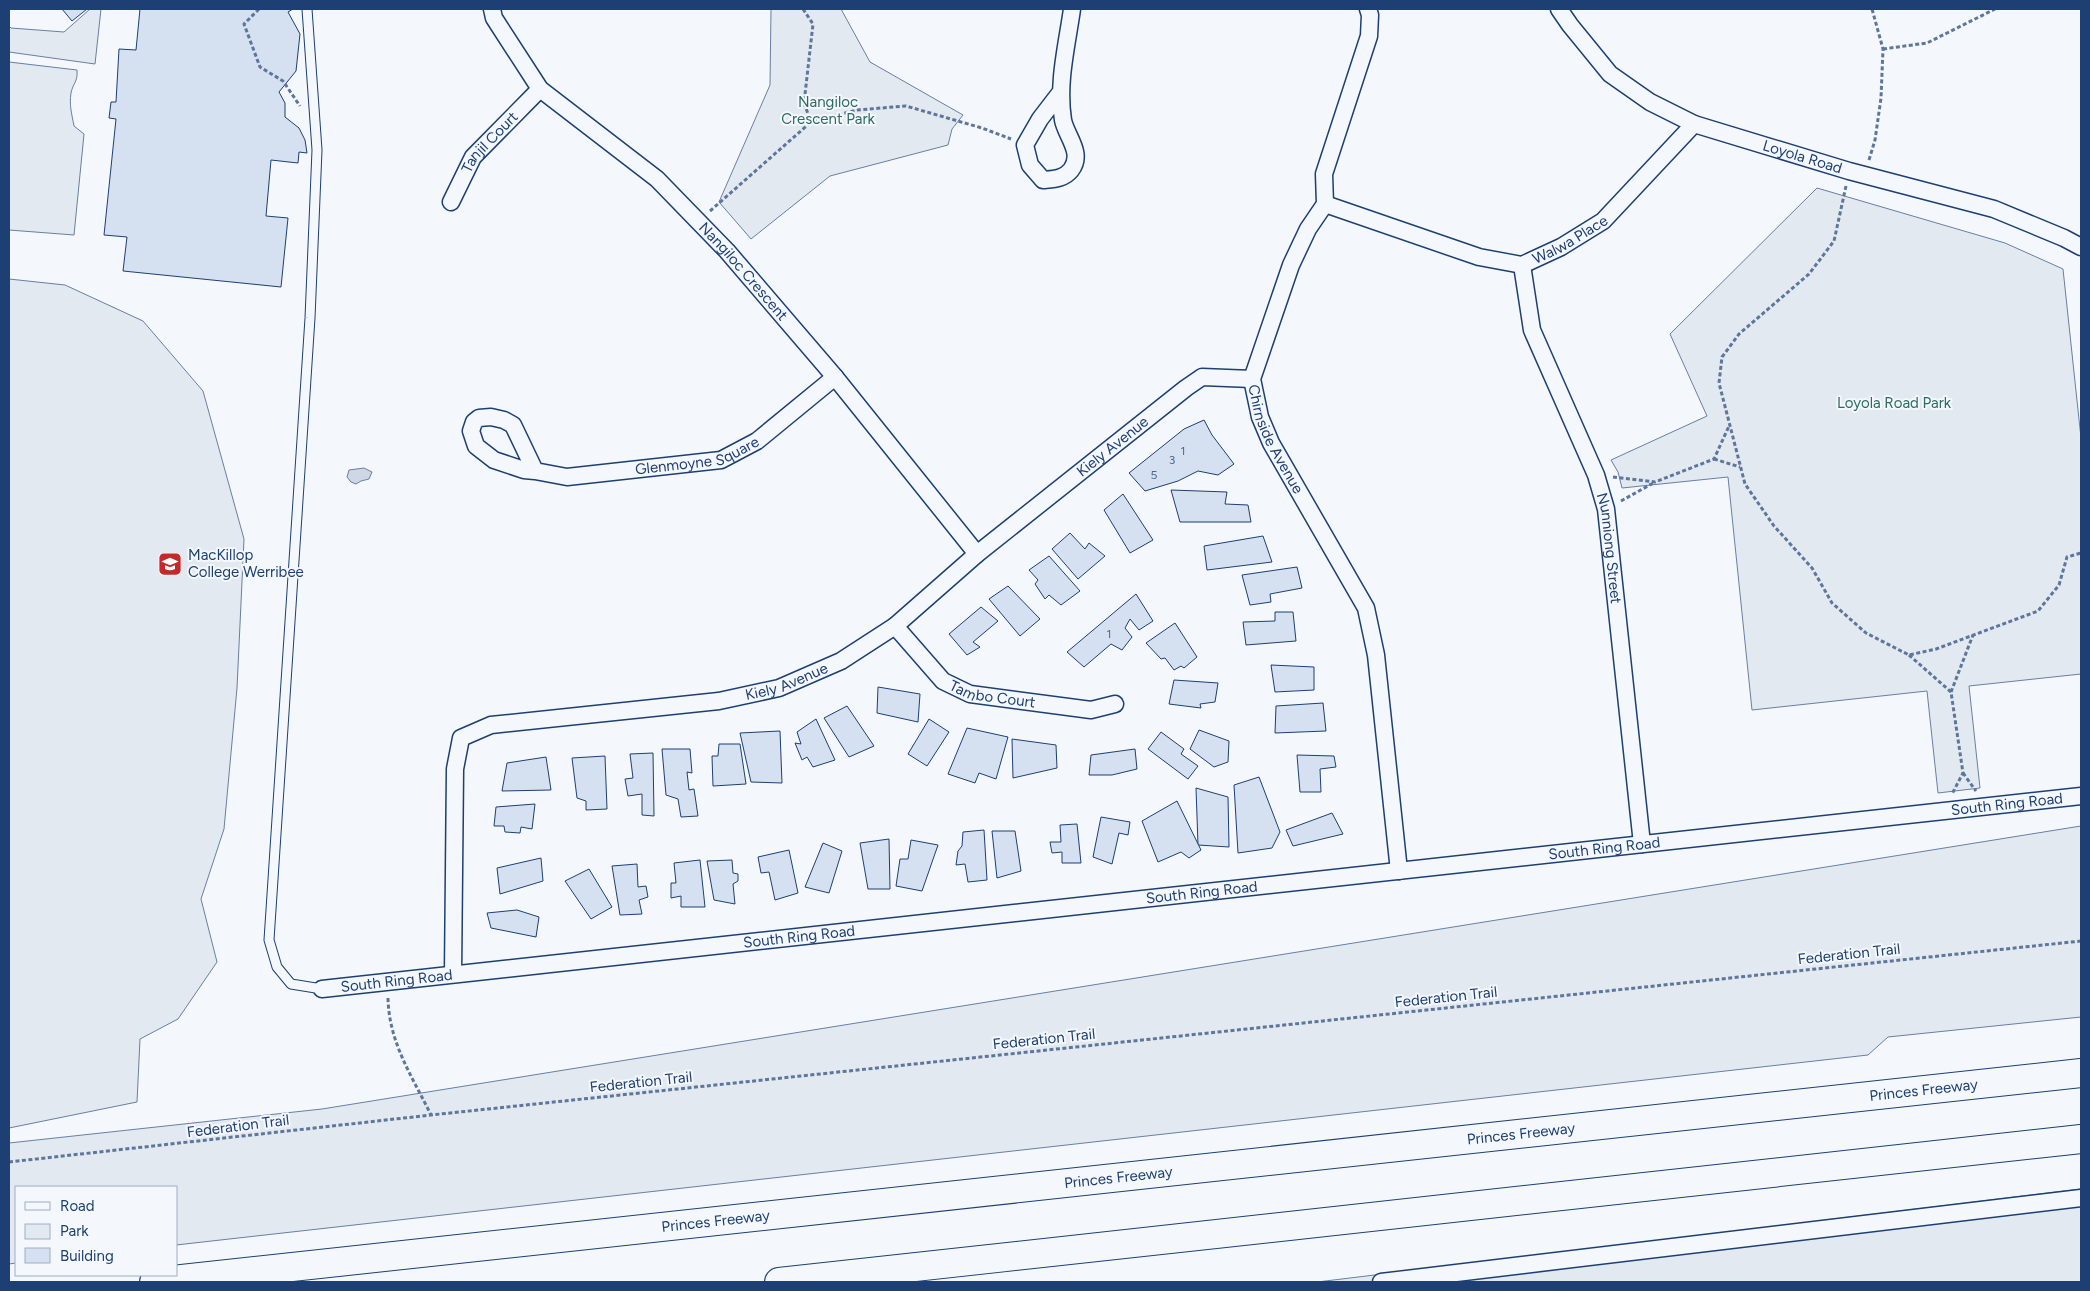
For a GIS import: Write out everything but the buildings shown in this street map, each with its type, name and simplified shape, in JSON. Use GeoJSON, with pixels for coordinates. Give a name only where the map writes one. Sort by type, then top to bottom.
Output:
{"type":"FeatureCollection","features":[{"type":"Feature","properties":{"kind":"highway"},"geometry":{"type":"LineString","coordinates":[[2015,1080],[2081,1066]]}},
{"type":"Feature","properties":{"kind":"highway","name":"Princes Freeway"},"geometry":{"type":"LineString","coordinates":[[154,1282],[2081,1073]]}},
{"type":"Feature","properties":{"kind":"highway"},"geometry":{"type":"LineString","coordinates":[[779,1282],[2081,1139]]}},
{"type":"Feature","properties":{"kind":"street","name":"Nangiloc Crescent"},"geometry":{"type":"LineString","coordinates":[[492,9],[494,18],[540,89],[657,178],[699,221],[835,377],[977,554]]}},
{"type":"Feature","properties":{"kind":"street"},"geometry":{"type":"LineString","coordinates":[[1060,93],[1040,119],[1025,145],[1030,165],[1042,180],[1060,179],[1071,170],[1076,151],[1063,122],[1060,93],[1072,9]]}},
{"type":"Feature","properties":{"kind":"street"},"geometry":{"type":"LineString","coordinates":[[1325,204],[1324,174],[1368,36],[1370,15],[1368,9]]}},
{"type":"Feature","properties":{"kind":"street","name":"Loyola Road"},"geometry":{"type":"LineString","coordinates":[[1559,9],[1610,74],[1650,102],[1694,124],[1849,171],[1994,209],[2081,247]]}},
{"type":"Feature","properties":{"kind":"street","name":"Tanjil Court"},"geometry":{"type":"LineString","coordinates":[[451,202],[473,157],[540,89]]}},
{"type":"Feature","properties":{"kind":"street","name":"Walwa Place"},"geometry":{"type":"LineString","coordinates":[[1325,204],[1479,257],[1522,265],[1562,247],[1603,221],[1694,124]]}},
{"type":"Feature","properties":{"kind":"street","name":"Chirnside Avenue"},"geometry":{"type":"LineString","coordinates":[[1325,204],[1308,229],[1292,265],[1252,379],[1260,417],[1271,442],[1366,608],[1376,655],[1399,871]]}},
{"type":"Feature","properties":{"kind":"street","name":"Nunniong Street"},"geometry":{"type":"LineString","coordinates":[[1522,265],[1532,330],[1596,475],[1606,509],[1642,844]]}},
{"type":"Feature","properties":{"kind":"street","name":"Glenmoyne Square"},"geometry":{"type":"LineString","coordinates":[[535,472],[567,476],[721,460],[758,441],[835,377]]}},
{"type":"Feature","properties":{"kind":"street","name":"Kiely Avenue"},"geometry":{"type":"LineString","coordinates":[[453,974],[455,769],[461,738],[491,725],[719,701],[779,688],[841,661],[895,626],[977,554],[1202,377],[1252,379]]}},
{"type":"Feature","properties":{"kind":"street","name":"Tambo Court"},"geometry":{"type":"LineString","coordinates":[[895,626],[943,681],[970,694],[1091,710],[1115,704]]}},
{"type":"Feature","properties":{"kind":"street","name":"South Ring Road"},"geometry":{"type":"LineString","coordinates":[[322,989],[2081,796]]}},
{"type":"Feature","properties":{"kind":"street"},"geometry":{"type":"LineString","coordinates":[[1381,1282],[2081,1198]]}},
{"type":"Feature","properties":{"kind":"lane"},"geometry":{"type":"LineString","coordinates":[[307,9],[317,150],[310,318],[269,940],[277,967],[291,984],[322,989]]}},
{"type":"Feature","properties":{"kind":"path"},"geometry":{"type":"LineString","coordinates":[[259,9],[244,24],[260,67],[283,82],[315,129]]}},
{"type":"Feature","properties":{"kind":"path"},"geometry":{"type":"LineString","coordinates":[[803,9],[813,24],[804,103],[811,122]]}},
{"type":"Feature","properties":{"kind":"path"},"geometry":{"type":"LineString","coordinates":[[1865,175],[1875,140],[1883,49],[1872,9]]}},
{"type":"Feature","properties":{"kind":"path"},"geometry":{"type":"LineString","coordinates":[[1883,49],[1927,43],[1995,9]]}},
{"type":"Feature","properties":{"kind":"path"},"geometry":{"type":"LineString","coordinates":[[699,221],[811,122],[857,110],[906,106],[982,128],[1025,145]]}},
{"type":"Feature","properties":{"kind":"path"},"geometry":{"type":"LineString","coordinates":[[1849,171],[1834,240],[1809,274],[1739,334],[1722,357],[1719,383],[1745,484],[1774,526],[1812,568],[1832,603],[1866,633],[1909,655],[1951,692]]}},
{"type":"Feature","properties":{"kind":"path"},"geometry":{"type":"LineString","coordinates":[[1714,459],[1729,426]]}},
{"type":"Feature","properties":{"kind":"path"},"geometry":{"type":"LineString","coordinates":[[1606,509],[1655,482],[1714,459],[1740,468]]}},
{"type":"Feature","properties":{"kind":"path"},"geometry":{"type":"LineString","coordinates":[[1596,475],[1655,482]]}},
{"type":"Feature","properties":{"kind":"path"},"geometry":{"type":"LineString","coordinates":[[1909,655],[1936,649],[2038,611],[2059,585],[2067,557],[2081,553]]}},
{"type":"Feature","properties":{"kind":"path"},"geometry":{"type":"LineString","coordinates":[[1942,812],[1963,773],[1951,692],[1973,635]]}},
{"type":"Feature","properties":{"kind":"path","name":"Federation Trail"},"geometry":{"type":"LineString","coordinates":[[9,1162],[431,1115],[2081,941]]}},
{"type":"Feature","properties":{"kind":"path"},"geometry":{"type":"LineString","coordinates":[[388,982],[388,1013],[397,1050],[431,1115]]}},
{"type":"Feature","properties":{"kind":"green space"},"geometry":{"type":"Polygon","coordinates":[[[90,9],[101,9],[95,64],[9,52],[9,26],[11,28],[64,32],[90,9]]]}},
{"type":"Feature","properties":{"kind":"green space","name":"Nangiloc Crescent Park"},"geometry":{"type":"Polygon","coordinates":[[[771,9],[841,9],[870,62],[963,115],[952,129],[948,145],[830,176],[751,239],[719,202],[770,85],[771,9]]]}},
{"type":"Feature","properties":{"kind":"green space"},"geometry":{"type":"Polygon","coordinates":[[[9,62],[77,70],[77,77],[71,93],[71,106],[74,126],[84,134],[74,235],[9,230],[9,62]]]}},
{"type":"Feature","properties":{"kind":"green space","name":"Loyola Road Park"},"geometry":{"type":"Polygon","coordinates":[[[1817,188],[2005,243],[2063,269],[2081,438],[2081,674],[1969,686],[1980,788],[1938,793],[1927,691],[1752,710],[1728,477],[1622,488],[1618,472],[1611,460],[1707,416],[1670,334],[1817,188]]]}},
{"type":"Feature","properties":{"kind":"green space"},"geometry":{"type":"Polygon","coordinates":[[[9,279],[65,285],[143,321],[203,391],[244,539],[237,688],[224,829],[201,899],[217,962],[178,1019],[140,1039],[137,1102],[9,1128],[9,279]]]}},
{"type":"Feature","properties":{"kind":"green space"},"geometry":{"type":"Polygon","coordinates":[[[2081,826],[2081,1017],[1888,1037],[1868,1055],[178,1245],[178,1186],[15,1186],[15,1263],[9,1264],[9,1143],[322,1109],[2081,826]]]}},
{"type":"Feature","properties":{"kind":"green space"},"geometry":{"type":"Polygon","coordinates":[[[2081,1189],[2081,1282],[1317,1282],[2081,1189]]]}},
{"type":"Feature","properties":{"kind":"shaded area"},"geometry":{"type":"Polygon","coordinates":[[[364,468],[372,472],[369,479],[356,484],[347,477],[349,470],[364,468]]]}},
{"type":"Feature","properties":{"kind":"place","name":"MacKillop College Werribee"},"geometry":{"type":"Point","coordinates":[170,564]}}]}
